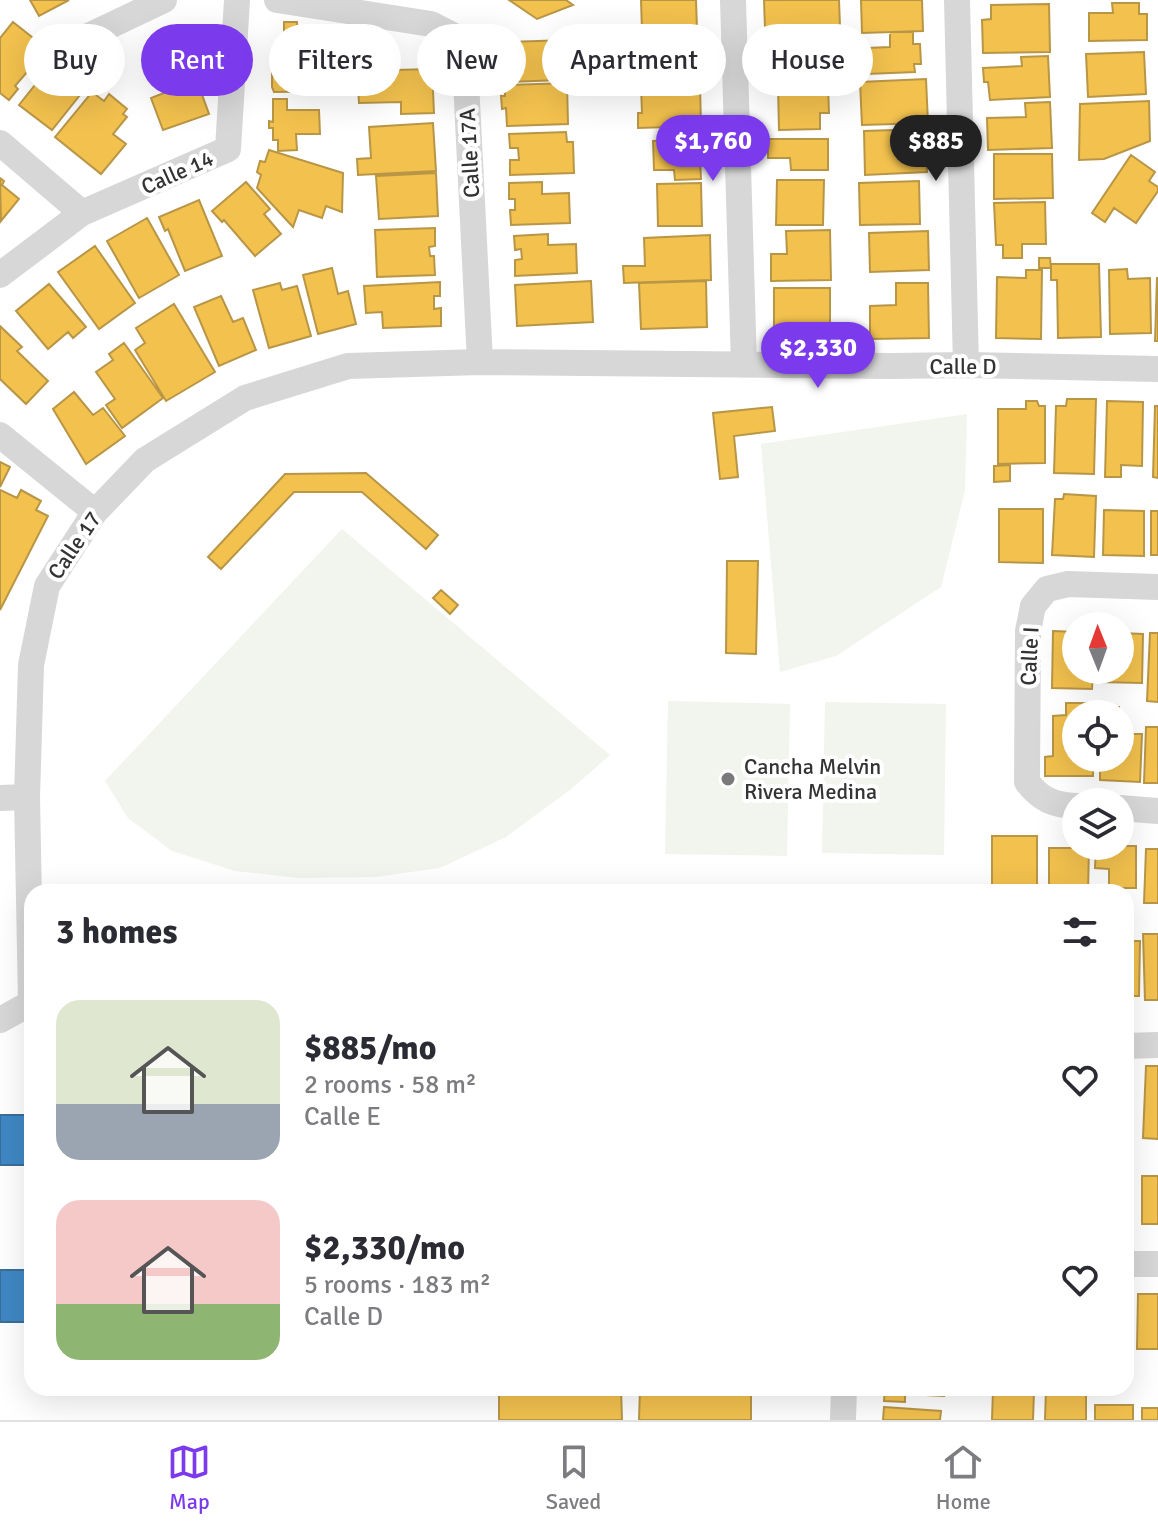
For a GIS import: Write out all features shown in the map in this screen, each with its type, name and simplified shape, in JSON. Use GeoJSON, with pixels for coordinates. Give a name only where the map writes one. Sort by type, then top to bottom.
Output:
{"type":"FeatureCollection","features":[{"type":"Feature","properties":{"kind":"street"},"geometry":{"type":"LineString","coordinates":[[114,24],[164,0]]}},
{"type":"Feature","properties":{"kind":"street","name":"Calle 14"},"geometry":{"type":"LineString","coordinates":[[0,275],[82,213],[228,149],[237,0]]}},
{"type":"Feature","properties":{"kind":"street","name":"Calle 17A"},"geometry":{"type":"LineString","coordinates":[[277,0],[431,24],[464,41],[480,362]]}},
{"type":"Feature","properties":{"kind":"street"},"geometry":{"type":"LineString","coordinates":[[733,0],[744,365]]}},
{"type":"Feature","properties":{"kind":"street"},"geometry":{"type":"LineString","coordinates":[[957,0],[966,365]]}},
{"type":"Feature","properties":{"kind":"street"},"geometry":{"type":"LineString","coordinates":[[0,143],[82,213]]}},
{"type":"Feature","properties":{"kind":"street","name":"Calle D"},"geometry":{"type":"LineString","coordinates":[[480,362],[1158,369]]}},
{"type":"Feature","properties":{"kind":"street","name":"Calle 17"},"geometry":{"type":"LineString","coordinates":[[29,884],[27,797],[31,665],[47,586],[95,512],[145,460],[245,398],[348,366],[480,362]]}},
{"type":"Feature","properties":{"kind":"street"},"geometry":{"type":"LineString","coordinates":[[0,435],[95,512]]}},
{"type":"Feature","properties":{"kind":"street","name":"Calle I"},"geometry":{"type":"LineString","coordinates":[[1062,804],[1038,796],[1027,782],[1028,631],[1033,606],[1047,589],[1068,584],[1158,587]]}},
{"type":"Feature","properties":{"kind":"street"},"geometry":{"type":"LineString","coordinates":[[0,798],[27,797]]}},
{"type":"Feature","properties":{"kind":"street"},"geometry":{"type":"LineString","coordinates":[[1134,809],[1158,811]]}},
{"type":"Feature","properties":{"kind":"street"},"geometry":{"type":"LineString","coordinates":[[0,1020],[24,1007]]}},
{"type":"Feature","properties":{"kind":"street"},"geometry":{"type":"LineString","coordinates":[[1134,1046],[1158,1045]]}},
{"type":"Feature","properties":{"kind":"street"},"geometry":{"type":"LineString","coordinates":[[1134,1264],[1158,1264]]}},
{"type":"Feature","properties":{"kind":"street"},"geometry":{"type":"LineString","coordinates":[[843,1420],[844,1396]]}},
{"type":"Feature","properties":{"kind":"shaded area"},"geometry":{"type":"Polygon","coordinates":[[[967,414],[965,490],[941,587],[836,656],[780,672],[761,444],[967,414]]]}},
{"type":"Feature","properties":{"kind":"shaded area"},"geometry":{"type":"Polygon","coordinates":[[[342,529],[610,755],[571,789],[506,837],[440,868],[375,877],[299,878],[235,871],[172,851],[128,818],[105,781],[342,529]]]}},
{"type":"Feature","properties":{"kind":"shaded area","name":"Cancha Melvin Rivera Medina"},"geometry":{"type":"Polygon","coordinates":[[[668,701],[790,704],[787,856],[665,854],[668,701]]]}},
{"type":"Feature","properties":{"kind":"shaded area"},"geometry":{"type":"Polygon","coordinates":[[[825,702],[946,704],[944,855],[822,853],[825,702]]]}},
{"type":"Feature","properties":{"kind":"building: Homes"},"geometry":{"type":"Polygon","coordinates":[[[30,0],[69,0],[39,16],[30,0]]]}},
{"type":"Feature","properties":{"kind":"building: Homes"},"geometry":{"type":"Polygon","coordinates":[[[509,0],[566,0],[573,5],[537,19],[509,0]]]}},
{"type":"Feature","properties":{"kind":"building: Homes"},"geometry":{"type":"Polygon","coordinates":[[[641,0],[696,0],[697,24],[642,24],[641,0]]]}},
{"type":"Feature","properties":{"kind":"building: Homes"},"geometry":{"type":"Polygon","coordinates":[[[764,0],[839,0],[840,24],[765,24],[764,0]]]}},
{"type":"Feature","properties":{"kind":"building: Homes"},"geometry":{"type":"Polygon","coordinates":[[[861,0],[922,0],[923,31],[873,33],[873,24],[862,24],[861,0]]]}},
{"type":"Feature","properties":{"kind":"building: Homes"},"geometry":{"type":"Polygon","coordinates":[[[1112,3],[1139,3],[1139,14],[1147,14],[1147,40],[1089,41],[1089,13],[1113,13],[1112,3]]]}},
{"type":"Feature","properties":{"kind":"building: Homes"},"geometry":{"type":"Polygon","coordinates":[[[1049,4],[1050,52],[983,53],[982,20],[991,19],[991,5],[1049,4]]]}},
{"type":"Feature","properties":{"kind":"building: Homes"},"geometry":{"type":"Polygon","coordinates":[[[13,22],[24,31],[24,76],[9,100],[0,93],[0,38],[13,22]]]}},
{"type":"Feature","properties":{"kind":"building: Homes"},"geometry":{"type":"Polygon","coordinates":[[[890,32],[913,32],[913,44],[920,44],[921,64],[914,64],[915,72],[873,74],[873,48],[890,47],[890,32]]]}},
{"type":"Feature","properties":{"kind":"building: Homes"},"geometry":{"type":"Polygon","coordinates":[[[526,41],[542,41],[542,81],[526,81],[526,41]]]}},
{"type":"Feature","properties":{"kind":"building: Homes"},"geometry":{"type":"Polygon","coordinates":[[[1144,52],[1146,94],[1088,97],[1086,54],[1144,52]]]}},
{"type":"Feature","properties":{"kind":"building: Homes"},"geometry":{"type":"Polygon","coordinates":[[[1048,56],[1050,97],[990,100],[983,68],[1022,66],[1021,57],[1048,56]]]}},
{"type":"Feature","properties":{"kind":"building: Homes"},"geometry":{"type":"Polygon","coordinates":[[[417,69],[417,96],[433,96],[434,113],[401,114],[401,102],[359,103],[359,96],[401,96],[401,70],[417,69]]]}},
{"type":"Feature","properties":{"kind":"building: Homes"},"geometry":{"type":"Polygon","coordinates":[[[926,79],[928,123],[862,125],[861,96],[873,96],[873,81],[926,79]]]}},
{"type":"Feature","properties":{"kind":"building: Homes"},"geometry":{"type":"Polygon","coordinates":[[[526,84],[542,84],[542,96],[567,96],[568,124],[507,126],[506,108],[502,109],[501,96],[526,96],[526,84]]]}},
{"type":"Feature","properties":{"kind":"building: Homes"},"geometry":{"type":"Polygon","coordinates":[[[26,96],[79,96],[52,130],[19,105],[26,96]]]}},
{"type":"Feature","properties":{"kind":"building: Homes"},"geometry":{"type":"Polygon","coordinates":[[[89,96],[97,96],[104,101],[111,96],[127,109],[123,114],[127,117],[113,134],[126,144],[101,174],[55,137],[89,96]]]}},
{"type":"Feature","properties":{"kind":"building: Homes"},"geometry":{"type":"Polygon","coordinates":[[[202,96],[209,114],[163,130],[151,98],[202,96]]]}},
{"type":"Feature","properties":{"kind":"building: Homes"},"geometry":{"type":"Polygon","coordinates":[[[641,96],[700,96],[701,126],[638,128],[638,113],[642,113],[641,96]]]}},
{"type":"Feature","properties":{"kind":"building: Homes"},"geometry":{"type":"Polygon","coordinates":[[[778,96],[828,96],[829,113],[820,113],[820,129],[779,130],[778,96]]]}},
{"type":"Feature","properties":{"kind":"building: Homes"},"geometry":{"type":"Polygon","coordinates":[[[273,99],[287,99],[287,110],[319,110],[320,134],[296,134],[297,150],[278,151],[278,140],[273,140],[273,128],[269,128],[269,121],[273,122],[273,99]]]}},
{"type":"Feature","properties":{"kind":"building: Homes"},"geometry":{"type":"Polygon","coordinates":[[[1149,101],[1150,141],[1104,159],[1079,160],[1080,104],[1149,101]]]}},
{"type":"Feature","properties":{"kind":"building: Homes"},"geometry":{"type":"Polygon","coordinates":[[[1050,102],[1052,148],[988,150],[987,118],[1026,117],[1025,103],[1050,102]]]}},
{"type":"Feature","properties":{"kind":"building: Homes"},"geometry":{"type":"Polygon","coordinates":[[[433,123],[436,171],[358,175],[357,159],[371,158],[369,127],[433,123]]]}},
{"type":"Feature","properties":{"kind":"building: Homes"},"geometry":{"type":"Polygon","coordinates":[[[925,129],[927,172],[865,175],[864,131],[925,129]]]}},
{"type":"Feature","properties":{"kind":"building: Homes"},"geometry":{"type":"Polygon","coordinates":[[[566,132],[567,142],[573,142],[574,173],[510,175],[510,160],[519,160],[518,148],[510,148],[509,134],[566,132]]]}},
{"type":"Feature","properties":{"kind":"building: Homes"},"geometry":{"type":"Polygon","coordinates":[[[699,139],[701,179],[675,180],[674,170],[654,170],[653,141],[699,139]]]}},
{"type":"Feature","properties":{"kind":"building: Homes"},"geometry":{"type":"Polygon","coordinates":[[[768,139],[828,139],[828,170],[791,170],[790,158],[768,158],[768,139]]]}},
{"type":"Feature","properties":{"kind":"building: Homes"},"geometry":{"type":"Polygon","coordinates":[[[269,150],[343,173],[342,212],[326,206],[322,218],[299,210],[293,227],[257,188],[261,175],[257,172],[260,161],[265,162],[269,150]]]}},
{"type":"Feature","properties":{"kind":"building: Homes"},"geometry":{"type":"Polygon","coordinates":[[[994,154],[1052,154],[1053,198],[994,199],[994,154]]]}},
{"type":"Feature","properties":{"kind":"building: Homes"},"geometry":{"type":"Polygon","coordinates":[[[1131,155],[1155,172],[1149,181],[1158,187],[1158,191],[1136,223],[1114,208],[1105,222],[1092,213],[1131,155]]]}},
{"type":"Feature","properties":{"kind":"building: Homes"},"geometry":{"type":"Polygon","coordinates":[[[436,173],[438,216],[379,219],[376,176],[436,173]]]}},
{"type":"Feature","properties":{"kind":"building: Homes"},"geometry":{"type":"Polygon","coordinates":[[[0,178],[4,181],[2,185],[19,199],[1,221],[0,178]]]}},
{"type":"Feature","properties":{"kind":"building: Homes"},"geometry":{"type":"Polygon","coordinates":[[[777,180],[824,180],[823,225],[776,225],[777,180]]]}},
{"type":"Feature","properties":{"kind":"building: Homes"},"geometry":{"type":"Polygon","coordinates":[[[919,181],[920,224],[860,225],[859,183],[919,181]]]}},
{"type":"Feature","properties":{"kind":"building: Homes"},"geometry":{"type":"Polygon","coordinates":[[[246,182],[270,209],[264,214],[281,234],[255,256],[224,220],[222,222],[212,211],[246,182]]]}},
{"type":"Feature","properties":{"kind":"building: Homes"},"geometry":{"type":"Polygon","coordinates":[[[542,182],[542,194],[569,193],[570,223],[511,225],[510,210],[515,210],[515,199],[509,199],[509,183],[542,182]]]}},
{"type":"Feature","properties":{"kind":"building: Homes"},"geometry":{"type":"Polygon","coordinates":[[[701,183],[702,226],[658,226],[657,184],[701,183]]]}},
{"type":"Feature","properties":{"kind":"building: Homes"},"geometry":{"type":"Polygon","coordinates":[[[199,200],[222,256],[185,271],[168,229],[165,231],[159,217],[199,200]]]}},
{"type":"Feature","properties":{"kind":"building: Homes"},"geometry":{"type":"Polygon","coordinates":[[[1045,202],[1046,244],[1022,244],[1022,258],[1003,258],[1003,245],[996,245],[994,203],[1045,202]]]}},
{"type":"Feature","properties":{"kind":"building: Homes"},"geometry":{"type":"Polygon","coordinates":[[[147,218],[179,275],[139,298],[107,241],[147,218]]]}},
{"type":"Feature","properties":{"kind":"building: Homes"},"geometry":{"type":"Polygon","coordinates":[[[435,228],[435,246],[429,247],[430,256],[434,256],[435,275],[377,277],[375,230],[435,228]]]}},
{"type":"Feature","properties":{"kind":"building: Homes"},"geometry":{"type":"Polygon","coordinates":[[[830,230],[831,280],[771,281],[771,254],[787,254],[786,231],[830,230]]]}},
{"type":"Feature","properties":{"kind":"building: Homes"},"geometry":{"type":"Polygon","coordinates":[[[928,231],[929,270],[870,272],[869,233],[928,231]]]}},
{"type":"Feature","properties":{"kind":"building: Homes"},"geometry":{"type":"Polygon","coordinates":[[[548,234],[548,245],[576,244],[577,273],[515,276],[515,260],[522,259],[521,249],[515,250],[514,236],[548,234]]]}},
{"type":"Feature","properties":{"kind":"building: Homes"},"geometry":{"type":"Polygon","coordinates":[[[710,235],[711,280],[624,283],[623,266],[645,266],[644,238],[710,235]]]}},
{"type":"Feature","properties":{"kind":"building: Homes"},"geometry":{"type":"Polygon","coordinates":[[[95,246],[135,303],[99,329],[58,272],[95,246]]]}},
{"type":"Feature","properties":{"kind":"building: Homes"},"geometry":{"type":"Polygon","coordinates":[[[1039,258],[1050,258],[1051,268],[1039,268],[1039,258]]]}},
{"type":"Feature","properties":{"kind":"building: Homes"},"geometry":{"type":"Polygon","coordinates":[[[1051,264],[1099,264],[1101,337],[1058,338],[1057,280],[1051,280],[1051,264]]]}},
{"type":"Feature","properties":{"kind":"building: Homes"},"geometry":{"type":"Polygon","coordinates":[[[332,268],[338,294],[348,291],[356,324],[318,334],[303,275],[332,268]]]}},
{"type":"Feature","properties":{"kind":"building: Homes"},"geometry":{"type":"Polygon","coordinates":[[[1127,269],[1128,279],[1150,278],[1151,333],[1110,334],[1109,270],[1127,269]]]}},
{"type":"Feature","properties":{"kind":"building: Homes"},"geometry":{"type":"Polygon","coordinates":[[[1026,270],[1042,270],[1041,339],[996,338],[997,277],[1026,278],[1026,270]]]}},
{"type":"Feature","properties":{"kind":"building: Homes"},"geometry":{"type":"Polygon","coordinates":[[[1157,278],[1158,341],[1155,341],[1157,278]]]}},
{"type":"Feature","properties":{"kind":"building: Homes"},"geometry":{"type":"Polygon","coordinates":[[[591,281],[593,322],[517,326],[515,285],[591,281]]]}},
{"type":"Feature","properties":{"kind":"building: Homes"},"geometry":{"type":"Polygon","coordinates":[[[706,281],[707,327],[641,329],[639,283],[706,281]]]}},
{"type":"Feature","properties":{"kind":"building: Homes"},"geometry":{"type":"Polygon","coordinates":[[[440,282],[440,296],[434,296],[434,309],[441,308],[441,326],[383,328],[382,312],[366,313],[364,286],[440,282]]]}},
{"type":"Feature","properties":{"kind":"building: Homes"},"geometry":{"type":"Polygon","coordinates":[[[280,283],[282,290],[297,286],[311,336],[269,348],[253,290],[280,283]]]}},
{"type":"Feature","properties":{"kind":"building: Homes"},"geometry":{"type":"Polygon","coordinates":[[[896,283],[928,283],[929,338],[870,339],[870,306],[896,305],[896,283]]]}},
{"type":"Feature","properties":{"kind":"building: Homes"},"geometry":{"type":"Polygon","coordinates":[[[49,284],[86,327],[73,338],[68,332],[48,349],[16,311],[49,284]]]}},
{"type":"Feature","properties":{"kind":"building: Homes"},"geometry":{"type":"Polygon","coordinates":[[[774,288],[830,288],[830,335],[774,334],[774,288]]]}},
{"type":"Feature","properties":{"kind":"building: Homes"},"geometry":{"type":"Polygon","coordinates":[[[221,296],[233,322],[243,318],[256,350],[219,366],[194,307],[221,296]]]}},
{"type":"Feature","properties":{"kind":"building: Homes"},"geometry":{"type":"Polygon","coordinates":[[[174,304],[215,372],[166,401],[135,350],[145,343],[136,328],[174,304]]]}},
{"type":"Feature","properties":{"kind":"building: Homes"},"geometry":{"type":"Polygon","coordinates":[[[0,326],[22,347],[17,351],[48,381],[26,404],[0,379],[0,326]]]}},
{"type":"Feature","properties":{"kind":"building: Homes"},"geometry":{"type":"Polygon","coordinates":[[[124,343],[163,398],[122,428],[106,405],[115,399],[96,372],[113,360],[109,354],[124,343]]]}},
{"type":"Feature","properties":{"kind":"building: Homes"},"geometry":{"type":"Polygon","coordinates":[[[74,392],[93,415],[103,408],[125,436],[86,464],[53,409],[74,392]]]}},
{"type":"Feature","properties":{"kind":"building: Homes"},"geometry":{"type":"Polygon","coordinates":[[[1067,399],[1096,399],[1094,474],[1054,473],[1056,406],[1066,406],[1067,399]]]}},
{"type":"Feature","properties":{"kind":"building: Homes"},"geometry":{"type":"Polygon","coordinates":[[[1026,401],[1037,401],[1039,406],[1045,406],[1045,463],[998,464],[998,409],[1026,409],[1026,401]]]}},
{"type":"Feature","properties":{"kind":"building: Homes"},"geometry":{"type":"Polygon","coordinates":[[[1107,401],[1143,402],[1142,466],[1121,465],[1121,477],[1105,477],[1107,401]]]}},
{"type":"Feature","properties":{"kind":"building: Homes"},"geometry":{"type":"Polygon","coordinates":[[[1155,406],[1158,406],[1158,478],[1153,477],[1155,406]]]}},
{"type":"Feature","properties":{"kind":"building: Homes"},"geometry":{"type":"Polygon","coordinates":[[[772,407],[775,431],[734,436],[738,477],[720,479],[713,413],[772,407]]]}},
{"type":"Feature","properties":{"kind":"building: Homes"},"geometry":{"type":"Polygon","coordinates":[[[0,462],[10,467],[0,487],[0,462]]]}},
{"type":"Feature","properties":{"kind":"building: Homes"},"geometry":{"type":"Polygon","coordinates":[[[1010,465],[1010,481],[994,482],[994,466],[1010,465]]]}},
{"type":"Feature","properties":{"kind":"building: Homes"},"geometry":{"type":"Polygon","coordinates":[[[366,473],[438,535],[426,549],[362,492],[294,492],[221,569],[208,557],[285,474],[366,473]]]}},
{"type":"Feature","properties":{"kind":"building: Homes"},"geometry":{"type":"Polygon","coordinates":[[[0,490],[17,498],[21,490],[41,501],[36,510],[48,516],[0,610],[0,490]]]}},
{"type":"Feature","properties":{"kind":"building: Homes"},"geometry":{"type":"Polygon","coordinates":[[[1064,494],[1096,496],[1094,557],[1052,555],[1055,499],[1063,499],[1064,494]]]}},
{"type":"Feature","properties":{"kind":"building: Homes"},"geometry":{"type":"Polygon","coordinates":[[[999,509],[1043,509],[1043,563],[999,562],[999,509]]]}},
{"type":"Feature","properties":{"kind":"building: Homes"},"geometry":{"type":"Polygon","coordinates":[[[1104,510],[1144,511],[1144,556],[1103,555],[1104,510]]]}},
{"type":"Feature","properties":{"kind":"building: Homes"},"geometry":{"type":"Polygon","coordinates":[[[1151,511],[1158,511],[1158,555],[1151,555],[1151,511]]]}},
{"type":"Feature","properties":{"kind":"building: Homes"},"geometry":{"type":"Polygon","coordinates":[[[727,561],[758,561],[756,654],[726,653],[727,561]]]}},
{"type":"Feature","properties":{"kind":"building: Homes"},"geometry":{"type":"Polygon","coordinates":[[[441,590],[458,605],[450,614],[433,598],[441,590]]]}},
{"type":"Feature","properties":{"kind":"building: Homes"},"geometry":{"type":"Polygon","coordinates":[[[1053,631],[1062,631],[1062,684],[1092,684],[1092,689],[1052,688],[1053,631]]]}},
{"type":"Feature","properties":{"kind":"building: Homes"},"geometry":{"type":"Polygon","coordinates":[[[1150,633],[1158,633],[1158,702],[1147,701],[1150,633]]]}},
{"type":"Feature","properties":{"kind":"building: Homes"},"geometry":{"type":"Polygon","coordinates":[[[1134,634],[1143,634],[1142,683],[1134,683],[1134,634]]]}},
{"type":"Feature","properties":{"kind":"building: Homes"},"geometry":{"type":"Polygon","coordinates":[[[1062,715],[1062,772],[1093,772],[1093,776],[1045,776],[1045,757],[1053,756],[1053,716],[1062,715]]]}},
{"type":"Feature","properties":{"kind":"building: Homes"},"geometry":{"type":"Polygon","coordinates":[[[1146,727],[1158,727],[1158,783],[1144,783],[1146,727]]]}},
{"type":"Feature","properties":{"kind":"building: Homes"},"geometry":{"type":"Polygon","coordinates":[[[1134,734],[1142,734],[1140,782],[1100,780],[1100,772],[1134,772],[1134,734]]]}},
{"type":"Feature","properties":{"kind":"building: Homes"},"geometry":{"type":"Polygon","coordinates":[[[992,836],[1037,836],[1037,884],[992,884],[992,836]]]}},
{"type":"Feature","properties":{"kind":"building: Homes"},"geometry":{"type":"Polygon","coordinates":[[[1136,846],[1136,888],[1134,884],[1109,884],[1109,869],[1095,868],[1095,860],[1134,860],[1136,846]]]}},
{"type":"Feature","properties":{"kind":"building: Homes"},"geometry":{"type":"Polygon","coordinates":[[[1049,848],[1062,848],[1062,860],[1089,860],[1088,884],[1049,884],[1049,848]]]}},
{"type":"Feature","properties":{"kind":"building: Homes"},"geometry":{"type":"Polygon","coordinates":[[[1146,849],[1158,849],[1158,903],[1144,903],[1146,849]]]}},
{"type":"Feature","properties":{"kind":"building: Homes"},"geometry":{"type":"Polygon","coordinates":[[[1143,934],[1158,934],[1158,1000],[1145,1000],[1143,934]]]}},
{"type":"Feature","properties":{"kind":"building: Homes"},"geometry":{"type":"Polygon","coordinates":[[[1134,941],[1140,941],[1139,996],[1134,996],[1134,941]]]}},
{"type":"Feature","properties":{"kind":"building: Homes"},"geometry":{"type":"Polygon","coordinates":[[[1146,1066],[1158,1066],[1158,1139],[1143,1138],[1146,1066]]]}},
{"type":"Feature","properties":{"kind":"building: Homes"},"geometry":{"type":"Polygon","coordinates":[[[1142,1176],[1158,1176],[1158,1224],[1142,1224],[1142,1176]]]}},
{"type":"Feature","properties":{"kind":"building: Homes"},"geometry":{"type":"Polygon","coordinates":[[[1138,1294],[1158,1294],[1158,1349],[1137,1349],[1138,1294]]]}},
{"type":"Feature","properties":{"kind":"building: Homes"},"geometry":{"type":"Polygon","coordinates":[[[499,1396],[621,1396],[622,1420],[499,1420],[499,1396]]]}},
{"type":"Feature","properties":{"kind":"building: Homes"},"geometry":{"type":"Polygon","coordinates":[[[640,1396],[751,1396],[751,1420],[639,1420],[640,1396]]]}},
{"type":"Feature","properties":{"kind":"building: Homes"},"geometry":{"type":"Polygon","coordinates":[[[884,1396],[905,1396],[905,1402],[884,1401],[884,1396]]]}},
{"type":"Feature","properties":{"kind":"building: Homes"},"geometry":{"type":"Polygon","coordinates":[[[993,1396],[1034,1396],[1033,1420],[992,1420],[993,1396]]]}},
{"type":"Feature","properties":{"kind":"building: Homes"},"geometry":{"type":"Polygon","coordinates":[[[1046,1396],[1086,1396],[1086,1420],[1045,1420],[1046,1396]]]}},
{"type":"Feature","properties":{"kind":"building: Homes"},"geometry":{"type":"Polygon","coordinates":[[[1095,1405],[1133,1405],[1133,1420],[1095,1420],[1095,1405]]]}},
{"type":"Feature","properties":{"kind":"building: Homes"},"geometry":{"type":"Polygon","coordinates":[[[884,1407],[941,1411],[940,1420],[883,1420],[884,1407]]]}},
{"type":"Feature","properties":{"kind":"building: Homes"},"geometry":{"type":"Polygon","coordinates":[[[1142,1408],[1158,1408],[1158,1420],[1142,1420],[1142,1408]]]}},
{"type":"Feature","properties":{"kind":"building: Schools"},"geometry":{"type":"Polygon","coordinates":[[[0,1115],[24,1115],[24,1165],[0,1165],[0,1115]]]}},
{"type":"Feature","properties":{"kind":"building: Schools"},"geometry":{"type":"Polygon","coordinates":[[[0,1270],[24,1270],[24,1322],[0,1322],[0,1270]]]}},
{"type":"Feature","properties":{"kind":"place","name":"Cancha Melvin Rivera Medina"},"geometry":{"type":"Point","coordinates":[728,779]}}]}
